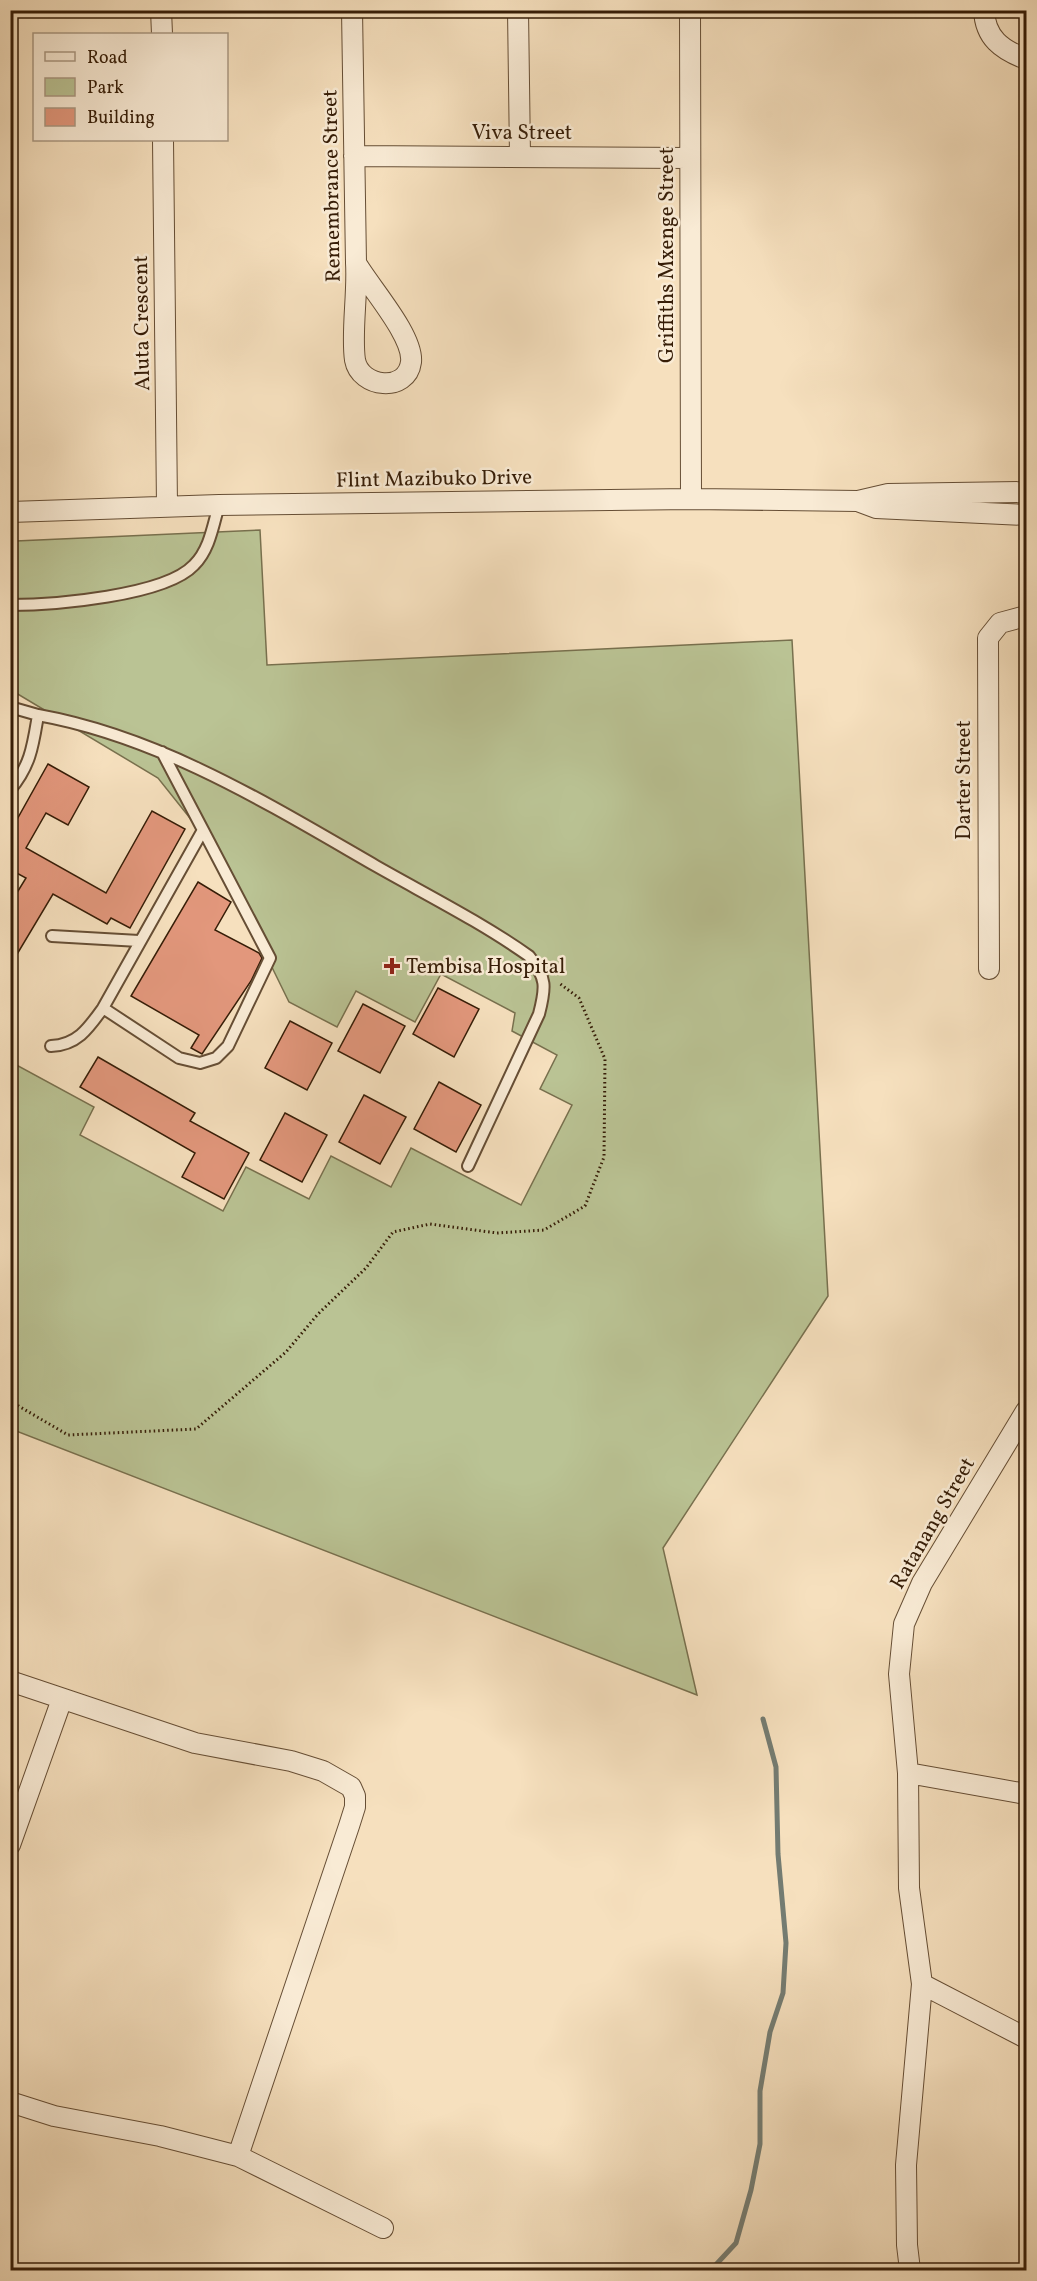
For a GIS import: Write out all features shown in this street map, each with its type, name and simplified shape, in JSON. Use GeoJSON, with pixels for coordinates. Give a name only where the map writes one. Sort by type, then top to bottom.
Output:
{"type":"FeatureCollection","features":[{"type":"Feature","properties":{"kind":"street"},"geometry":{"type":"LineString","coordinates":[[161,10],[162,33]]}},
{"type":"Feature","properties":{"kind":"street","name":"Remembrance Street"},"geometry":{"type":"LineString","coordinates":[[352,10],[356,263],[355,361],[362,374],[374,381],[399,381],[408,372],[411,351],[391,314],[356,263]]}},
{"type":"Feature","properties":{"kind":"street"},"geometry":{"type":"LineString","coordinates":[[518,10],[520,156]]}},
{"type":"Feature","properties":{"kind":"street","name":"Griffiths Mxenge Street"},"geometry":{"type":"LineString","coordinates":[[690,10],[691,499]]}},
{"type":"Feature","properties":{"kind":"street"},"geometry":{"type":"LineString","coordinates":[[984,10],[984,22],[990,36],[998,45],[1026,59]]}},
{"type":"Feature","properties":{"kind":"street","name":"Aluta Crescent"},"geometry":{"type":"LineString","coordinates":[[163,141],[166,506]]}},
{"type":"Feature","properties":{"kind":"street","name":"Viva Street"},"geometry":{"type":"LineString","coordinates":[[354,156],[689,158]]}},
{"type":"Feature","properties":{"kind":"street","name":"Flint Mazibuko Drive"},"geometry":{"type":"LineString","coordinates":[[10,512],[219,505],[691,499],[858,501],[888,494],[1026,492]]}},
{"type":"Feature","properties":{"kind":"street","name":"Flint Mazibuko Drive"},"geometry":{"type":"LineString","coordinates":[[858,501],[876,507],[1026,515]]}},
{"type":"Feature","properties":{"kind":"street","name":"Darter Street"},"geometry":{"type":"LineString","coordinates":[[988,969],[988,638],[999,623],[1026,616]]}},
{"type":"Feature","properties":{"kind":"street","name":"Ratanang Street"},"geometry":{"type":"LineString","coordinates":[[910,2271],[907,2245],[906,2165],[922,1984],[909,1888],[908,1773],[899,1674],[904,1624],[922,1583],[1026,1411]]}},
{"type":"Feature","properties":{"kind":"street"},"geometry":{"type":"LineString","coordinates":[[10,1681],[195,1743],[291,1761],[323,1771],[351,1787],[355,1796],[350,1826],[238,2156]]}},
{"type":"Feature","properties":{"kind":"street"},"geometry":{"type":"LineString","coordinates":[[10,1845],[16,1814],[62,1699]]}},
{"type":"Feature","properties":{"kind":"street"},"geometry":{"type":"LineString","coordinates":[[908,1773],[1026,1794]]}},
{"type":"Feature","properties":{"kind":"street"},"geometry":{"type":"LineString","coordinates":[[922,1984],[1026,2038]]}},
{"type":"Feature","properties":{"kind":"street"},"geometry":{"type":"LineString","coordinates":[[10,2102],[54,2116],[160,2136],[238,2156],[382,2228]]}},
{"type":"Feature","properties":{"kind":"lane"},"geometry":{"type":"LineString","coordinates":[[10,605],[41,605],[129,592],[183,574],[202,555],[219,505]]}},
{"type":"Feature","properties":{"kind":"lane"},"geometry":{"type":"LineString","coordinates":[[10,707],[111,732],[162,752],[298,821],[509,942],[529,956],[540,970],[546,990],[539,1014],[468,1166]]}},
{"type":"Feature","properties":{"kind":"lane"},"geometry":{"type":"LineString","coordinates":[[10,790],[24,772],[30,757],[38,715]]}},
{"type":"Feature","properties":{"kind":"lane"},"geometry":{"type":"LineString","coordinates":[[103,1008],[179,1058],[200,1063],[216,1058],[228,1046],[270,958],[162,752]]}},
{"type":"Feature","properties":{"kind":"lane"},"geometry":{"type":"LineString","coordinates":[[51,1046],[72,1043],[86,1032],[103,1008],[202,830]]}},
{"type":"Feature","properties":{"kind":"lane"},"geometry":{"type":"LineString","coordinates":[[52,936],[139,941]]}},
{"type":"Feature","properties":{"kind":"path"},"geometry":{"type":"LineString","coordinates":[[10,1401],[68,1435],[196,1429],[286,1352],[318,1314],[366,1268],[393,1232],[430,1224],[496,1233],[544,1230],[585,1206],[604,1157],[605,1059],[579,998],[540,970]]}},
{"type":"Feature","properties":{"kind":"green space","name":"Tembisa Hospital"},"geometry":{"type":"Polygon","coordinates":[[[260,530],[267,665],[792,640],[828,1296],[663,1548],[697,1695],[11,1429],[11,1062],[94,1107],[80,1135],[223,1211],[246,1167],[309,1199],[331,1156],[391,1187],[411,1148],[521,1205],[572,1105],[540,1089],[557,1055],[512,1031],[515,1013],[441,974],[415,1022],[356,991],[337,1027],[289,1002],[213,847],[158,778],[11,690],[10,548],[16,541],[260,530]]]}},
{"type":"Feature","properties":{"kind":"building"},"geometry":{"type":"Polygon","coordinates":[[[48,764],[89,787],[68,825],[46,813],[26,848],[106,893],[152,811],[185,829],[130,928],[111,918],[107,924],[53,894],[10,966],[10,904],[26,878],[13,871],[10,876],[10,832],[48,764]]]}},
{"type":"Feature","properties":{"kind":"building"},"geometry":{"type":"Polygon","coordinates":[[[198,882],[231,902],[215,930],[259,953],[262,958],[251,981],[202,1054],[191,1048],[199,1035],[131,996],[198,882]]]}},
{"type":"Feature","properties":{"kind":"building"},"geometry":{"type":"Polygon","coordinates":[[[438,988],[479,1009],[454,1057],[413,1034],[438,988]]]}},
{"type":"Feature","properties":{"kind":"building"},"geometry":{"type":"Polygon","coordinates":[[[363,1004],[405,1026],[380,1073],[338,1051],[363,1004]]]}},
{"type":"Feature","properties":{"kind":"building"},"geometry":{"type":"Polygon","coordinates":[[[290,1021],[332,1043],[307,1090],[265,1068],[290,1021]]]}},
{"type":"Feature","properties":{"kind":"building"},"geometry":{"type":"Polygon","coordinates":[[[98,1057],[195,1113],[190,1121],[249,1153],[224,1199],[182,1177],[195,1153],[80,1087],[98,1057]]]}},
{"type":"Feature","properties":{"kind":"building"},"geometry":{"type":"Polygon","coordinates":[[[439,1082],[481,1105],[456,1152],[414,1129],[439,1082]]]}},
{"type":"Feature","properties":{"kind":"building"},"geometry":{"type":"Polygon","coordinates":[[[364,1095],[406,1117],[380,1164],[339,1142],[364,1095]]]}},
{"type":"Feature","properties":{"kind":"building"},"geometry":{"type":"Polygon","coordinates":[[[285,1113],[327,1135],[302,1182],[260,1160],[285,1113]]]}},
{"type":"Feature","properties":{"kind":"waterway"},"geometry":{"type":"LineString","coordinates":[[711,2270],[736,2243],[751,2190],[760,2144],[760,2091],[770,2032],[783,1993],[786,1943],[778,1854],[776,1767],[763,1719]]}},
{"type":"Feature","properties":{"kind":"place","name":"Tembisa Hospital"},"geometry":{"type":"Point","coordinates":[392,966]}}]}
